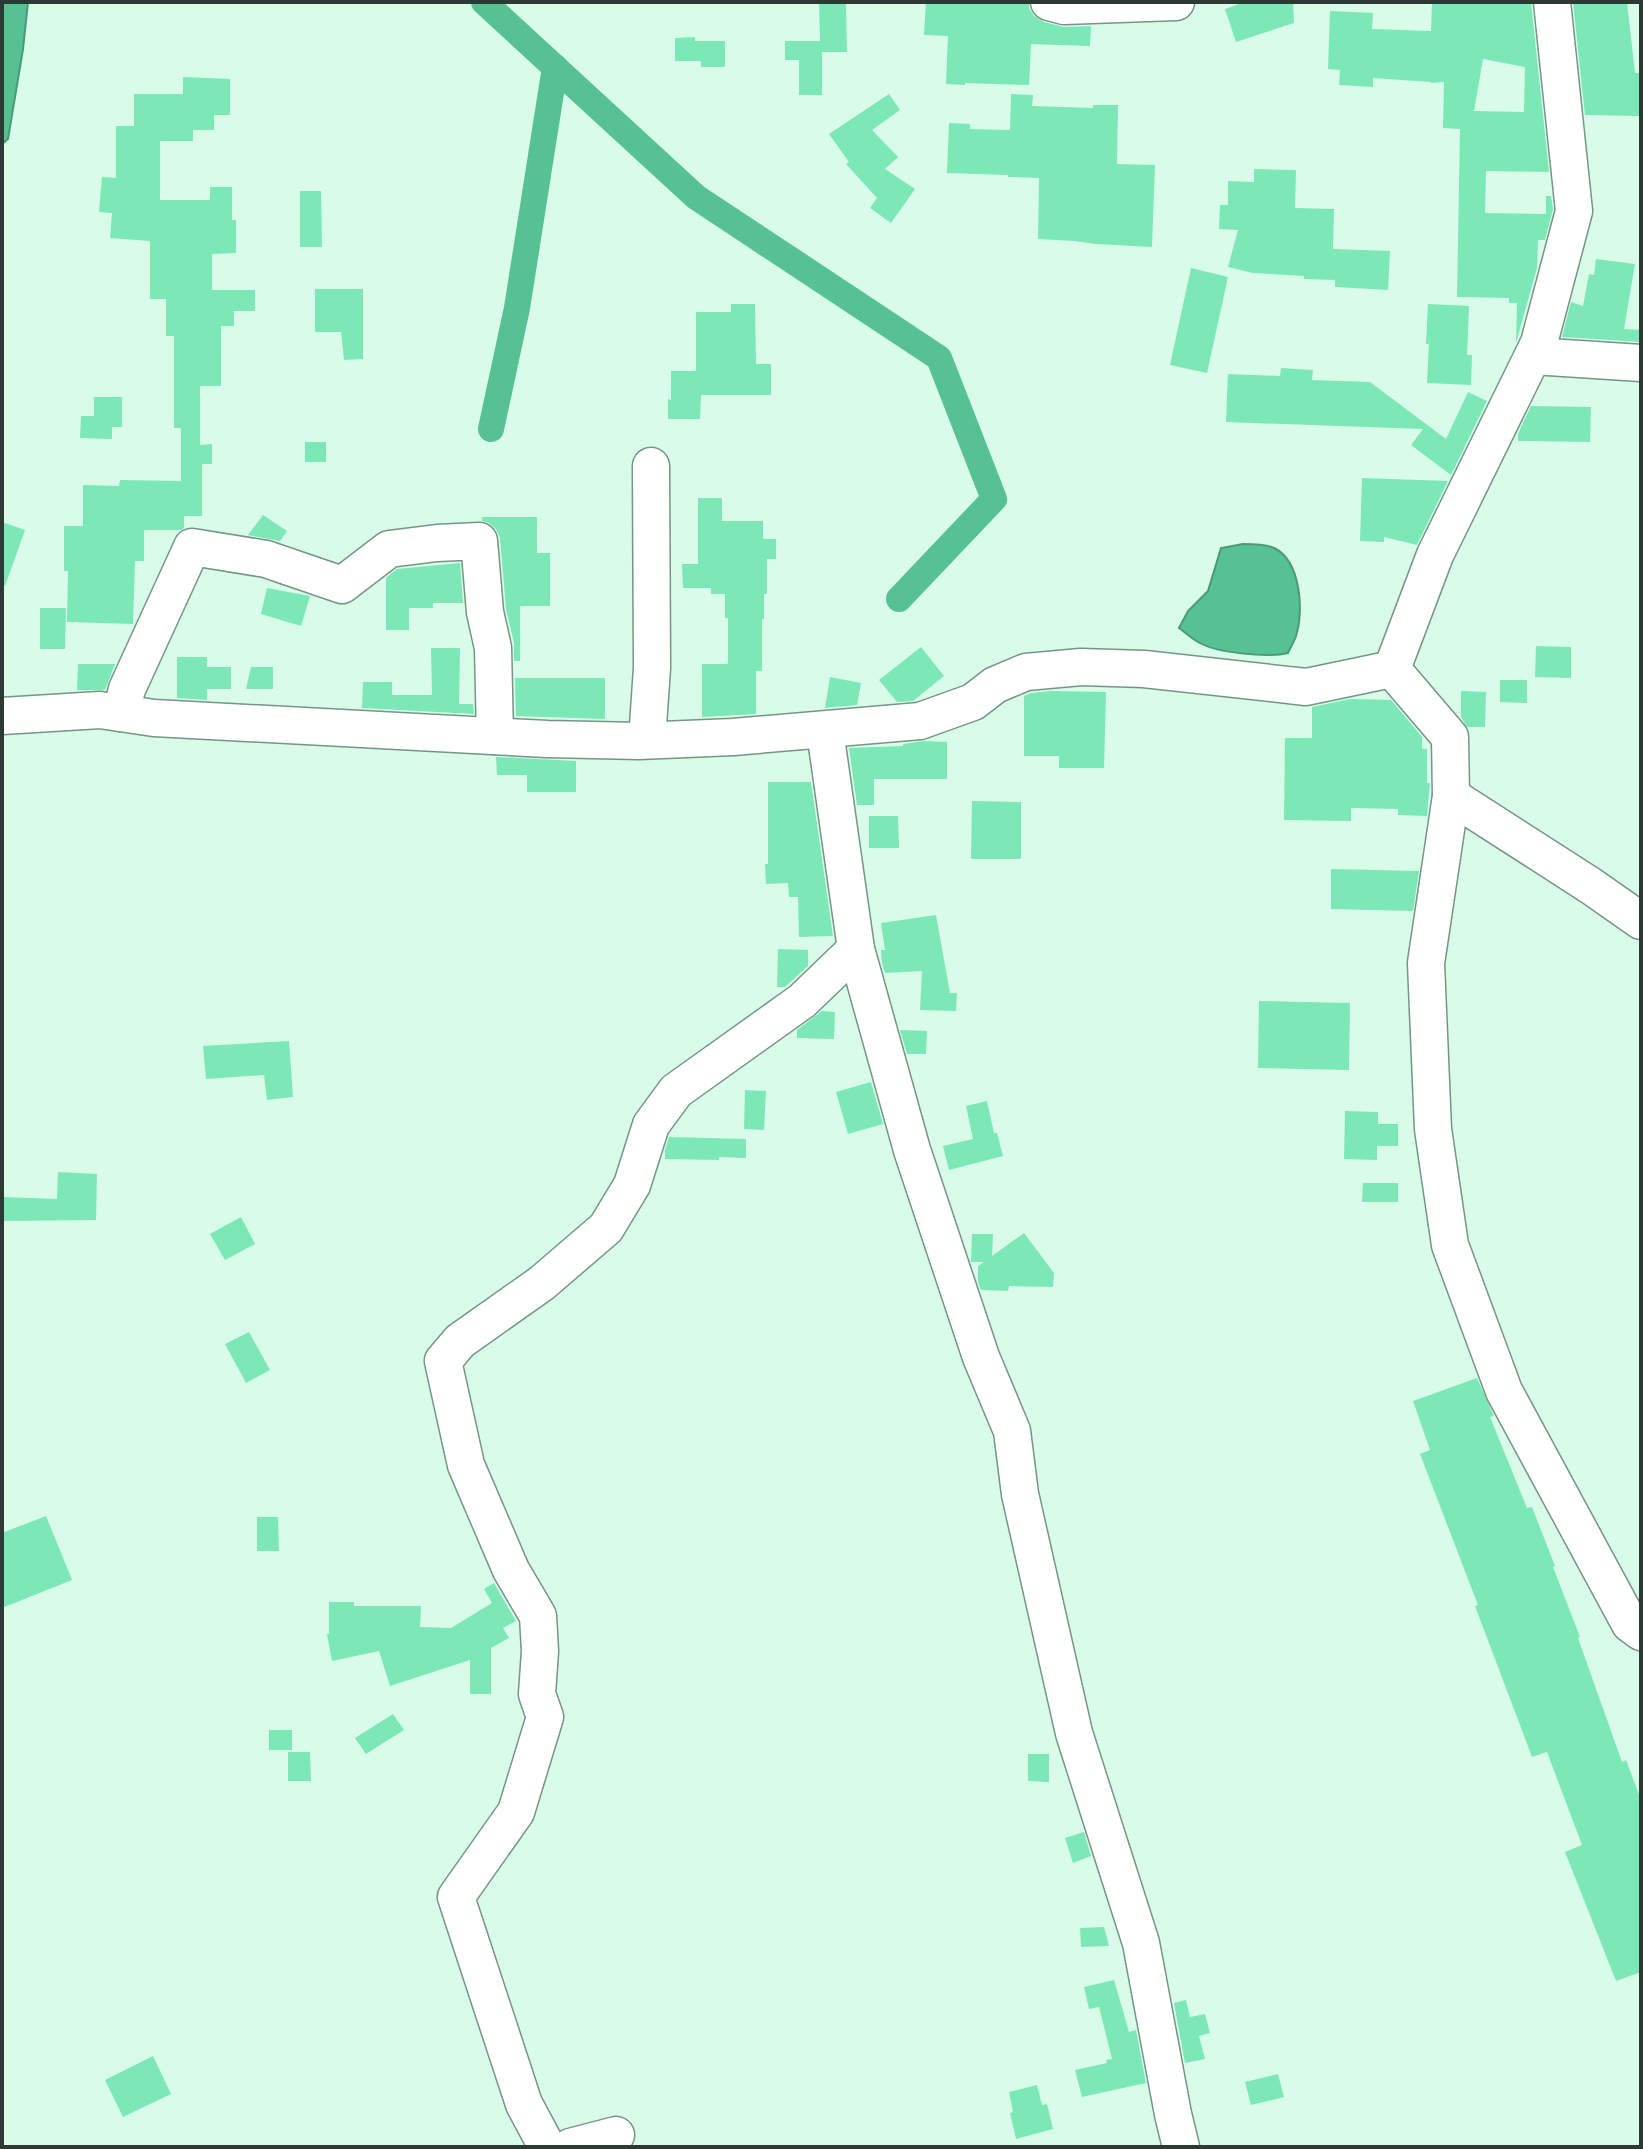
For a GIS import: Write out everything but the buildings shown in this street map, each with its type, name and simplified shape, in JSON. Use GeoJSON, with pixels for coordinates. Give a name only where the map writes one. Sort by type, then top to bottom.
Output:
{"type":"FeatureCollection","features":[{"type":"Feature","properties":{"kind":"street"},"geometry":{"type":"LineString","coordinates":[[1049,2],[1064,6],[1176,2]]}},
{"type":"Feature","properties":{"kind":"street"},"geometry":{"type":"LineString","coordinates":[[1392,669],[1435,555],[1539,343],[1574,211],[1552,2]]}},
{"type":"Feature","properties":{"kind":"street"},"geometry":{"type":"LineString","coordinates":[[1533,356],[1641,363]]}},
{"type":"Feature","properties":{"kind":"street"},"geometry":{"type":"LineString","coordinates":[[647,740],[652,668],[651,466]]}},
{"type":"Feature","properties":{"kind":"street"},"geometry":{"type":"LineString","coordinates":[[121,713],[127,689],[192,547],[266,559],[342,585],[389,549],[479,541],[485,612],[493,648],[495,736]]}},
{"type":"Feature","properties":{"kind":"street"},"geometry":{"type":"LineString","coordinates":[[2,716],[100,710],[154,718],[495,736],[647,740],[825,731],[920,721],[973,702],[995,685],[1026,672],[1081,667],[1144,669],[1306,687],[1392,669]]}},
{"type":"Feature","properties":{"kind":"street"},"geometry":{"type":"LineString","coordinates":[[1392,669],[1450,737],[1451,796],[1426,963],[1433,1129],[1450,1245],[1504,1391],[1630,1624],[1641,1632]]}},
{"type":"Feature","properties":{"kind":"street"},"geometry":{"type":"LineString","coordinates":[[825,731],[856,949],[912,1150],[981,1357],[1012,1431],[1020,1494],[1074,1733],[1141,1943],[1181,2147]]}},
{"type":"Feature","properties":{"kind":"street"},"geometry":{"type":"LineString","coordinates":[[1451,796],[1641,921]]}},
{"type":"Feature","properties":{"kind":"street"},"geometry":{"type":"LineString","coordinates":[[547,2147],[524,2104],[456,1897],[516,1812],[545,1717],[537,1694],[540,1651],[538,1616],[511,1570],[466,1465],[443,1361],[460,1341],[542,1283],[606,1228],[632,1185],[651,1125],[676,1091],[802,1001],[856,949]]}},
{"type":"Feature","properties":{"kind":"street"},"geometry":{"type":"LineString","coordinates":[[570,2147],[616,2135]]}},
{"type":"Feature","properties":{"kind":"shaded area"},"geometry":{"type":"Polygon","coordinates":[[[2,2],[28,2],[8,139],[2,144],[2,2]]]}},
{"type":"Feature","properties":{"kind":"shaded area"},"geometry":{"type":"Polygon","coordinates":[[[1243,544],[1274,548],[1283,554],[1295,575],[1300,614],[1296,636],[1288,653],[1256,655],[1208,647],[1179,628],[1188,611],[1208,591],[1221,548],[1243,544]]]}},
{"type":"Feature","properties":{"kind":"waterway"},"geometry":{"type":"LineString","coordinates":[[484,2],[696,197],[939,358],[994,499],[899,599]]}},
{"type":"Feature","properties":{"kind":"waterway"},"geometry":{"type":"LineString","coordinates":[[491,429],[517,308],[555,67]]}}]}
